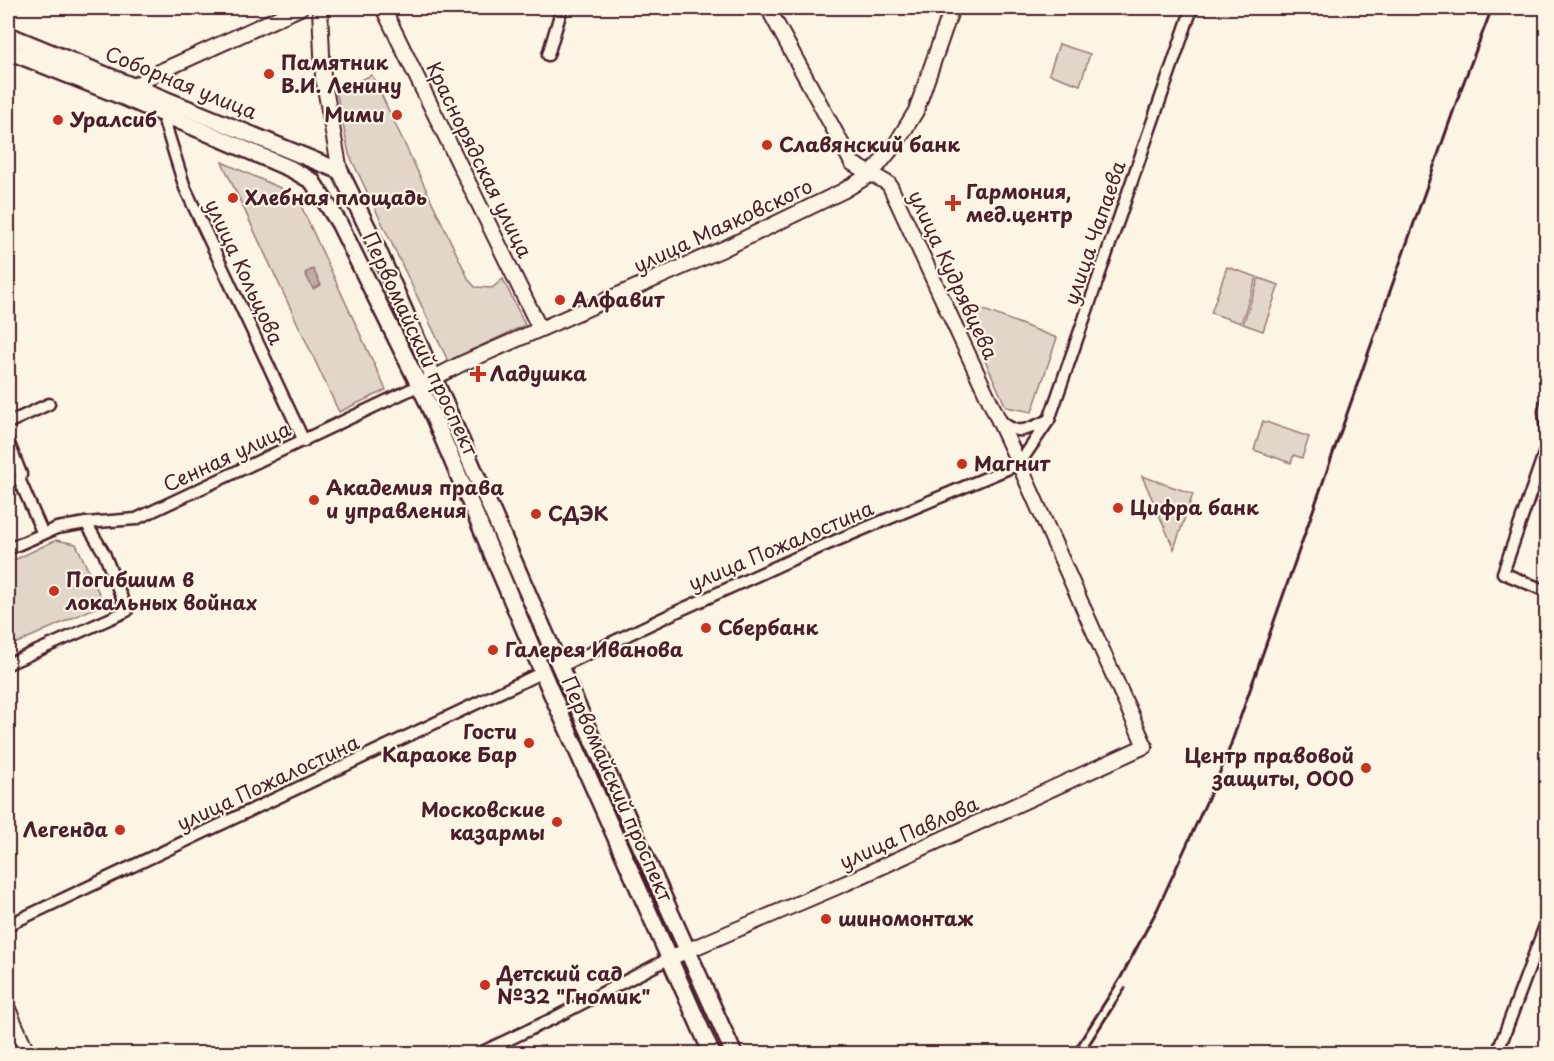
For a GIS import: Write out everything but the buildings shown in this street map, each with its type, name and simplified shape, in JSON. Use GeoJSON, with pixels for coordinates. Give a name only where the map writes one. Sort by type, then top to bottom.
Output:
{"type":"FeatureCollection","features":[{"type":"Feature","properties":{"kind":"main road","name":"Соборная улица"},"geometry":{"type":"LineString","coordinates":[[8,34],[339,171]]}},
{"type":"Feature","properties":{"kind":"main road","name":"Соборная улица"},"geometry":{"type":"LineString","coordinates":[[8,51],[162,114],[312,181]]}},
{"type":"Feature","properties":{"kind":"main road","name":"Первомайский проспект"},"geometry":{"type":"LineString","coordinates":[[339,171],[375,241],[560,667],[734,1053]]}},
{"type":"Feature","properties":{"kind":"main road","name":"Первомайский проспект"},"geometry":{"type":"LineString","coordinates":[[312,181],[339,222],[418,386],[712,1053]]}},
{"type":"Feature","properties":{"kind":"street"},"geometry":{"type":"LineString","coordinates":[[134,86],[159,72],[300,8]]}},
{"type":"Feature","properties":{"kind":"street"},"geometry":{"type":"LineString","coordinates":[[320,8],[323,77],[339,171]]}},
{"type":"Feature","properties":{"kind":"street","name":"Краснорядская улица"},"geometry":{"type":"LineString","coordinates":[[383,8],[540,329]]}},
{"type":"Feature","properties":{"kind":"street"},"geometry":{"type":"LineString","coordinates":[[548,55],[562,8]]}},
{"type":"Feature","properties":{"kind":"street","name":"улица Кудрявцева"},"geometry":{"type":"LineString","coordinates":[[768,8],[852,163],[889,184],[1008,439],[1145,746]]}},
{"type":"Feature","properties":{"kind":"street","name":"улица Маяковского"},"geometry":{"type":"LineString","coordinates":[[418,386],[540,329],[723,249],[843,191],[871,174],[897,142],[916,111],[952,8]]}},
{"type":"Feature","properties":{"kind":"street","name":"улица Чапаева"},"geometry":{"type":"LineString","coordinates":[[1019,464],[1049,420],[1192,8]]}},
{"type":"Feature","properties":{"kind":"street","name":"улица Кольцова"},"geometry":{"type":"LineString","coordinates":[[162,114],[185,188],[304,441]]}},
{"type":"Feature","properties":{"kind":"street","name":"Сенная улица"},"geometry":{"type":"LineString","coordinates":[[8,549],[57,528],[136,519],[418,386]]}},
{"type":"Feature","properties":{"kind":"street"},"geometry":{"type":"LineString","coordinates":[[1546,403],[1544,411],[1546,434]]}},
{"type":"Feature","properties":{"kind":"street"},"geometry":{"type":"LineString","coordinates":[[8,423],[49,404]]}},
{"type":"Feature","properties":{"kind":"street"},"geometry":{"type":"LineString","coordinates":[[998,418],[1007,427],[1016,430],[1026,430],[1049,420]]}},
{"type":"Feature","properties":{"kind":"street"},"geometry":{"type":"LineString","coordinates":[[1008,439],[1017,446],[1035,440]]}},
{"type":"Feature","properties":{"kind":"street"},"geometry":{"type":"LineString","coordinates":[[8,441],[21,474],[20,481],[43,534]]}},
{"type":"Feature","properties":{"kind":"street"},"geometry":{"type":"LineString","coordinates":[[1546,448],[1503,573],[1546,591]]}},
{"type":"Feature","properties":{"kind":"street","name":"улица Пожалостина"},"geometry":{"type":"LineString","coordinates":[[560,667],[804,554],[1019,464]]}},
{"type":"Feature","properties":{"kind":"street"},"geometry":{"type":"LineString","coordinates":[[8,664],[127,611],[104,553],[86,523]]}},
{"type":"Feature","properties":{"kind":"street","name":"улица Пожалостина"},"geometry":{"type":"LineString","coordinates":[[8,925],[543,672]]}},
{"type":"Feature","properties":{"kind":"street","name":"улица Павлова"},"geometry":{"type":"LineString","coordinates":[[687,950],[818,895],[1145,746]]}},
{"type":"Feature","properties":{"kind":"street"},"geometry":{"type":"LineString","coordinates":[[1497,1053],[1546,923]]}},
{"type":"Feature","properties":{"kind":"street"},"geometry":{"type":"LineString","coordinates":[[478,1053],[552,1019],[687,950]]}},
{"type":"Feature","properties":{"kind":"street"},"geometry":{"type":"LineString","coordinates":[[8,1009],[28,1053]]}},
{"type":"Feature","properties":{"kind":"shaded area"},"geometry":{"type":"Polygon","coordinates":[[[1059,44],[1090,54],[1080,85],[1049,74],[1059,44]]]}},
{"type":"Feature","properties":{"kind":"shaded area"},"geometry":{"type":"Polygon","coordinates":[[[372,75],[469,280],[475,287],[492,288],[503,279],[525,325],[448,361],[349,154],[336,90],[372,75]]]}},
{"type":"Feature","properties":{"kind":"shaded area"},"geometry":{"type":"Polygon","coordinates":[[[222,162],[296,195],[386,390],[339,412],[222,162]]]}},
{"type":"Feature","properties":{"kind":"shaded area"},"geometry":{"type":"Polygon","coordinates":[[[1227,267],[1257,277],[1241,323],[1211,313],[1227,267]]]}},
{"type":"Feature","properties":{"kind":"shaded area"},"geometry":{"type":"Polygon","coordinates":[[[313,269],[321,285],[313,289],[305,273],[313,269]]]}},
{"type":"Feature","properties":{"kind":"shaded area"},"geometry":{"type":"Polygon","coordinates":[[[1259,278],[1279,285],[1263,331],[1243,324],[1259,278]]]}},
{"type":"Feature","properties":{"kind":"shaded area"},"geometry":{"type":"Polygon","coordinates":[[[958,300],[1057,338],[1032,412],[1006,407],[958,300]]]}},
{"type":"Feature","properties":{"kind":"shaded area"},"geometry":{"type":"Polygon","coordinates":[[[1263,421],[1309,437],[1302,458],[1294,455],[1291,463],[1254,450],[1263,421]]]}},
{"type":"Feature","properties":{"kind":"shaded area"},"geometry":{"type":"Polygon","coordinates":[[[1142,476],[1193,494],[1174,549],[1142,476]]]}},
{"type":"Feature","properties":{"kind":"shaded area"},"geometry":{"type":"Polygon","coordinates":[[[56,540],[76,544],[104,604],[8,647],[8,563],[56,540]]]}},
{"type":"Feature","properties":{"kind":"railway"},"geometry":{"type":"LineString","coordinates":[[1072,1054],[1121,977],[1157,910],[1225,761],[1460,92],[1492,8]]}},
{"type":"Feature","properties":{"kind":"railway"},"geometry":{"type":"LineString","coordinates":[[1083,1054],[1125,988]]}},
{"type":"Feature","properties":{"kind":"place","name":"Памятник В.И. Ленину"},"geometry":{"type":"Point","coordinates":[269,74]}},
{"type":"Feature","properties":{"kind":"place","name":"Мими"},"geometry":{"type":"Point","coordinates":[397,115]}},
{"type":"Feature","properties":{"kind":"place","name":"Уралсиб"},"geometry":{"type":"Point","coordinates":[58,120]}},
{"type":"Feature","properties":{"kind":"place","name":"Славянский банк"},"geometry":{"type":"Point","coordinates":[767,145]}},
{"type":"Feature","properties":{"kind":"place","name":"Хлебная площадь"},"geometry":{"type":"Point","coordinates":[233,198]}},
{"type":"Feature","properties":{"kind":"place","name":"Гармония, мед.центр"},"geometry":{"type":"Point","coordinates":[953,203]}},
{"type":"Feature","properties":{"kind":"place","name":"Алфавит"},"geometry":{"type":"Point","coordinates":[560,300]}},
{"type":"Feature","properties":{"kind":"place","name":"Ладушка"},"geometry":{"type":"Point","coordinates":[478,374]}},
{"type":"Feature","properties":{"kind":"place","name":"Магнит"},"geometry":{"type":"Point","coordinates":[962,464]}},
{"type":"Feature","properties":{"kind":"place","name":"Академия права и управления"},"geometry":{"type":"Point","coordinates":[314,500]}},
{"type":"Feature","properties":{"kind":"place","name":"Цифра банк"},"geometry":{"type":"Point","coordinates":[1118,508]}},
{"type":"Feature","properties":{"kind":"place","name":"СДЭК"},"geometry":{"type":"Point","coordinates":[536,514]}},
{"type":"Feature","properties":{"kind":"place","name":"Погибшим в локальных войнах"},"geometry":{"type":"Point","coordinates":[54,591]}},
{"type":"Feature","properties":{"kind":"place","name":"Сбербанк"},"geometry":{"type":"Point","coordinates":[706,628]}},
{"type":"Feature","properties":{"kind":"place","name":"Галерея Иванова"},"geometry":{"type":"Point","coordinates":[493,650]}},
{"type":"Feature","properties":{"kind":"place","name":"Гости Караоке Бар"},"geometry":{"type":"Point","coordinates":[529,743]}},
{"type":"Feature","properties":{"kind":"place","name":"Центр правовой защиты, ООО"},"geometry":{"type":"Point","coordinates":[1366,768]}},
{"type":"Feature","properties":{"kind":"place","name":"Московские казармы"},"geometry":{"type":"Point","coordinates":[557,822]}},
{"type":"Feature","properties":{"kind":"place","name":"Легенда"},"geometry":{"type":"Point","coordinates":[120,830]}},
{"type":"Feature","properties":{"kind":"place","name":"шиномонтаж"},"geometry":{"type":"Point","coordinates":[826,919]}},
{"type":"Feature","properties":{"kind":"place","name":"Детский сад №32 \"Гномик\""},"geometry":{"type":"Point","coordinates":[485,985]}}]}
